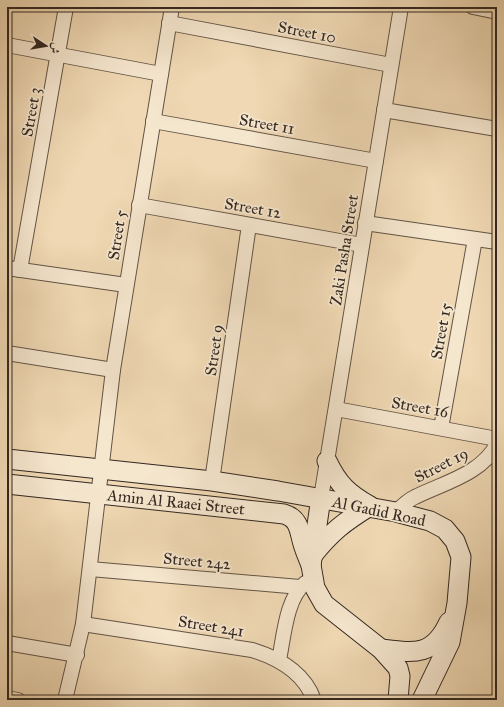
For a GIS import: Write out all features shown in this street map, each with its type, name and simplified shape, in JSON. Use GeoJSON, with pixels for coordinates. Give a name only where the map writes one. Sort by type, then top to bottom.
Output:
{"type":"FeatureCollection","features":[{"type":"Feature","properties":{"kind":"street","name":"Street 3"},"geometry":{"type":"LineString","coordinates":[[14,269],[58,54],[66,7]]}},
{"type":"Feature","properties":{"kind":"street","name":"Street 5"},"geometry":{"type":"LineString","coordinates":[[65,700],[77,655],[83,624],[97,494],[113,370],[172,7]]}},
{"type":"Feature","properties":{"kind":"street","name":"Zaki Pasha Street"},"geometry":{"type":"LineString","coordinates":[[321,498],[401,7]]}},
{"type":"Feature","properties":{"kind":"street"},"geometry":{"type":"LineString","coordinates":[[473,7],[497,12]]}},
{"type":"Feature","properties":{"kind":"street","name":"Street 10"},"geometry":{"type":"LineString","coordinates":[[169,23],[391,65]]}},
{"type":"Feature","properties":{"kind":"street"},"geometry":{"type":"LineString","coordinates":[[7,44],[161,74]]}},
{"type":"Feature","properties":{"kind":"street"},"geometry":{"type":"LineString","coordinates":[[384,110],[497,129]]}},
{"type":"Feature","properties":{"kind":"street","name":"Street 11"},"geometry":{"type":"LineString","coordinates":[[153,120],[376,161]]}},
{"type":"Feature","properties":{"kind":"street","name":"Street 12"},"geometry":{"type":"LineString","coordinates":[[139,205],[362,244]]}},
{"type":"Feature","properties":{"kind":"street"},"geometry":{"type":"LineString","coordinates":[[365,223],[497,242]]}},
{"type":"Feature","properties":{"kind":"street","name":"Street 9"},"geometry":{"type":"LineString","coordinates":[[212,481],[249,224]]}},
{"type":"Feature","properties":{"kind":"street","name":"Street 15"},"geometry":{"type":"LineString","coordinates":[[441,428],[475,239]]}},
{"type":"Feature","properties":{"kind":"street"},"geometry":{"type":"LineString","coordinates":[[14,269],[126,285]]}},
{"type":"Feature","properties":{"kind":"street"},"geometry":{"type":"LineString","coordinates":[[7,353],[113,370]]}},
{"type":"Feature","properties":{"kind":"street","name":"Street 16"},"geometry":{"type":"LineString","coordinates":[[336,409],[497,439]]}},
{"type":"Feature","properties":{"kind":"street","name":"Street 19"},"geometry":{"type":"LineString","coordinates":[[396,512],[415,497],[446,483],[482,463],[489,457],[497,444]]}},
{"type":"Feature","properties":{"kind":"street","name":"Amin Al Raaei Street"},"geometry":{"type":"LineString","coordinates":[[7,459],[212,481],[321,498]]}},
{"type":"Feature","properties":{"kind":"street"},"geometry":{"type":"LineString","coordinates":[[328,460],[334,475],[343,488],[356,499],[370,506]]}},
{"type":"Feature","properties":{"kind":"street","name":"Amin Al Raaei Street"},"geometry":{"type":"LineString","coordinates":[[7,484],[284,514],[292,518],[298,525],[309,572]]}},
{"type":"Feature","properties":{"kind":"street","name":"Al Gadid Road"},"geometry":{"type":"LineString","coordinates":[[309,572],[321,498],[396,512],[430,521],[445,529],[455,541],[461,557],[457,603],[450,642],[422,700]]}},
{"type":"Feature","properties":{"kind":"street"},"geometry":{"type":"LineString","coordinates":[[278,660],[292,600],[309,572],[324,541],[338,527],[370,506]]}},
{"type":"Feature","properties":{"kind":"street","name":"Street 242"},"geometry":{"type":"LineString","coordinates":[[90,569],[309,572]]}},
{"type":"Feature","properties":{"kind":"street"},"geometry":{"type":"LineString","coordinates":[[309,572],[315,588],[324,604],[381,649],[398,668],[400,676],[398,700]]}},
{"type":"Feature","properties":{"kind":"street"},"geometry":{"type":"LineString","coordinates":[[381,649],[412,653],[425,650],[439,638],[457,603]]}},
{"type":"Feature","properties":{"kind":"street","name":"Street 241"},"geometry":{"type":"LineString","coordinates":[[83,624],[252,650],[278,660],[299,676],[307,686],[314,700]]}},
{"type":"Feature","properties":{"kind":"street"},"geometry":{"type":"LineString","coordinates":[[7,643],[77,655]]}},
{"type":"Feature","properties":{"kind":"street"},"geometry":{"type":"LineString","coordinates":[[7,698],[18,700]]}}]}
